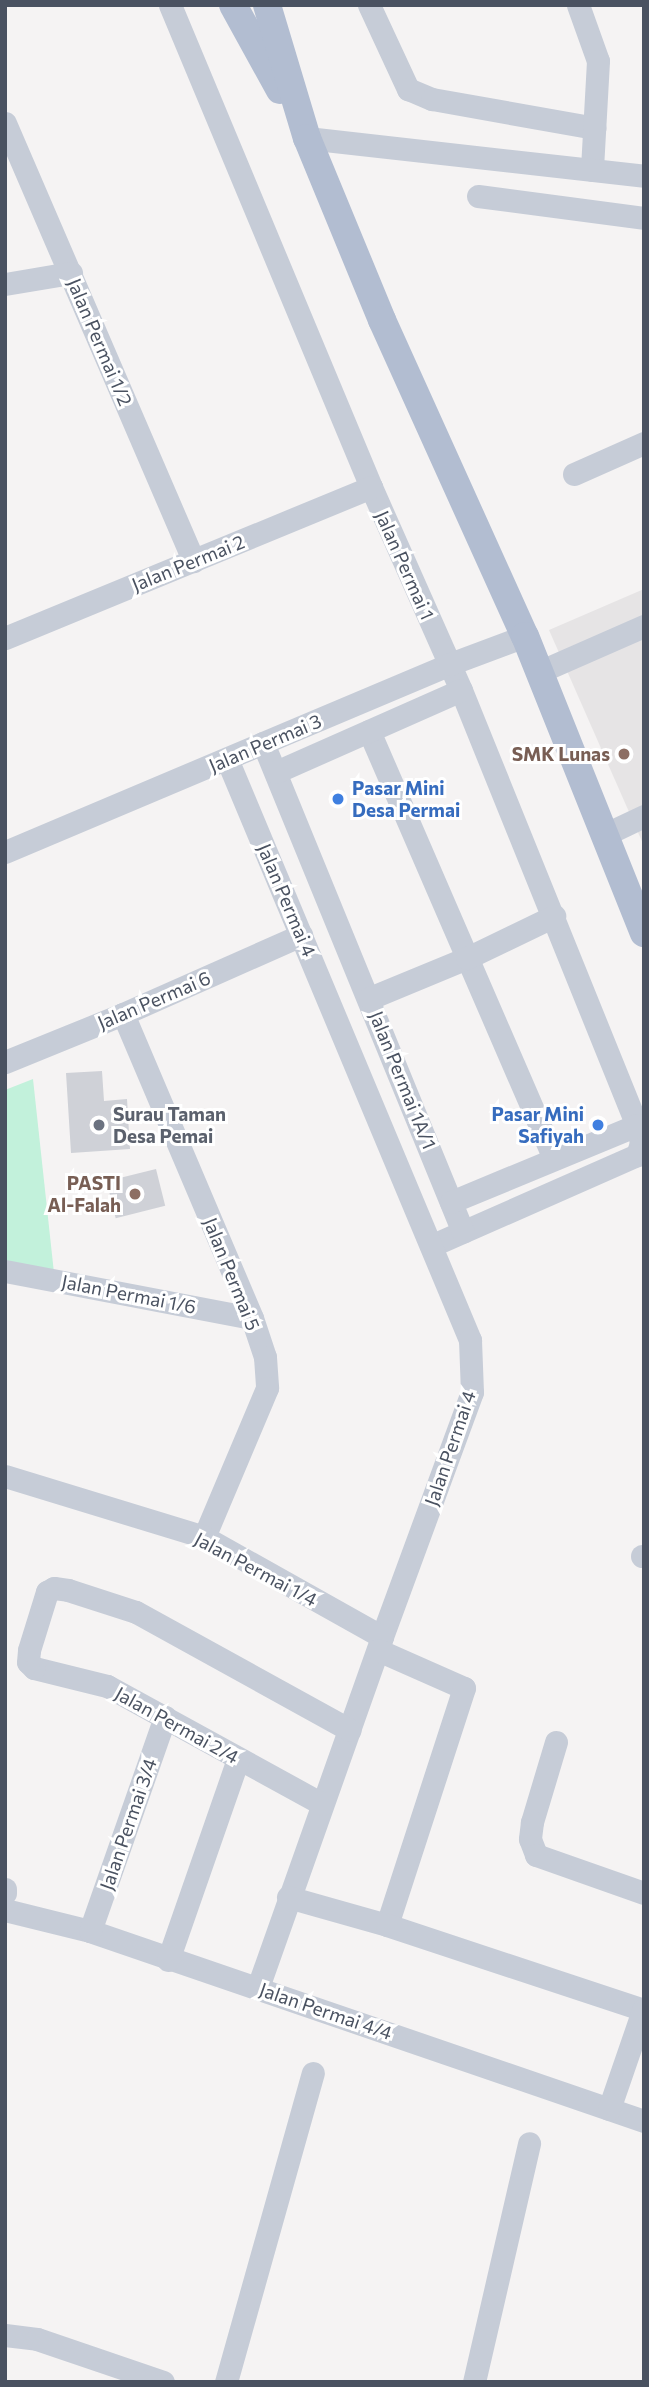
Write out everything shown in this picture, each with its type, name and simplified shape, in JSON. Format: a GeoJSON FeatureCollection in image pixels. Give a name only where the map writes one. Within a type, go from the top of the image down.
{"type":"FeatureCollection","features":[{"type":"Feature","properties":{"kind":"main road"},"geometry":{"type":"LineString","coordinates":[[233,5],[307,138]]}},
{"type":"Feature","properties":{"kind":"main road"},"geometry":{"type":"LineString","coordinates":[[267,5],[307,138],[382,320],[525,636],[644,933]]}},
{"type":"Feature","properties":{"kind":"street","name":"Jalan Permai 1"},"geometry":{"type":"LineString","coordinates":[[170,5],[371,487],[450,664],[637,1125]]}},
{"type":"Feature","properties":{"kind":"street"},"geometry":{"type":"LineString","coordinates":[[369,5],[408,89],[432,99],[594,128]]}},
{"type":"Feature","properties":{"kind":"street"},"geometry":{"type":"LineString","coordinates":[[578,5],[597,61],[592,170]]}},
{"type":"Feature","properties":{"kind":"street","name":"Jalan Permai 1/2"},"geometry":{"type":"LineString","coordinates":[[5,123],[194,561]]}},
{"type":"Feature","properties":{"kind":"street"},"geometry":{"type":"LineString","coordinates":[[307,138],[644,176]]}},
{"type":"Feature","properties":{"kind":"street"},"geometry":{"type":"LineString","coordinates":[[536,203],[537,164]]}},
{"type":"Feature","properties":{"kind":"street"},"geometry":{"type":"LineString","coordinates":[[478,196],[644,218]]}},
{"type":"Feature","properties":{"kind":"street"},"geometry":{"type":"LineString","coordinates":[[5,285],[71,273]]}},
{"type":"Feature","properties":{"kind":"street"},"geometry":{"type":"LineString","coordinates":[[574,474],[644,443]]}},
{"type":"Feature","properties":{"kind":"street","name":"Jalan Permai 2"},"geometry":{"type":"LineString","coordinates":[[5,638],[371,487]]}},
{"type":"Feature","properties":{"kind":"street"},"geometry":{"type":"LineString","coordinates":[[539,671],[644,626]]}},
{"type":"Feature","properties":{"kind":"street","name":"Jalan Permai 3"},"geometry":{"type":"LineString","coordinates":[[5,852],[450,664],[525,636]]}},
{"type":"Feature","properties":{"kind":"street"},"geometry":{"type":"LineString","coordinates":[[276,772],[461,691]]}},
{"type":"Feature","properties":{"kind":"street"},"geometry":{"type":"LineString","coordinates":[[369,731],[554,1159]]}},
{"type":"Feature","properties":{"kind":"street","name":"Jalan Permai 1A/1"},"geometry":{"type":"LineString","coordinates":[[263,743],[370,998],[463,1232]]}},
{"type":"Feature","properties":{"kind":"street","name":"Jalan Permai 4"},"geometry":{"type":"LineString","coordinates":[[227,759],[470,1340],[472,1392],[288,1897],[258,1988]]}},
{"type":"Feature","properties":{"kind":"street"},"geometry":{"type":"LineString","coordinates":[[604,835],[644,816]]}},
{"type":"Feature","properties":{"kind":"street"},"geometry":{"type":"LineString","coordinates":[[370,998],[467,958],[554,916]]}},
{"type":"Feature","properties":{"kind":"street","name":"Jalan Permai 6"},"geometry":{"type":"LineString","coordinates":[[5,1062],[123,1014],[301,935]]}},
{"type":"Feature","properties":{"kind":"street","name":"Jalan Permai 5"},"geometry":{"type":"LineString","coordinates":[[123,1014],[252,1318],[265,1357],[267,1388],[204,1537]]}},
{"type":"Feature","properties":{"kind":"street"},"geometry":{"type":"LineString","coordinates":[[431,1246],[637,1155],[641,1143],[637,1125],[452,1202]]}},
{"type":"Feature","properties":{"kind":"street","name":"Jalan Permai 1/6"},"geometry":{"type":"LineString","coordinates":[[5,1271],[252,1318]]}},
{"type":"Feature","properties":{"kind":"street","name":"Jalan Permai 1/4"},"geometry":{"type":"LineString","coordinates":[[5,1476],[204,1537],[380,1644],[464,1688],[387,1925]]}},
{"type":"Feature","properties":{"kind":"street","name":"Jalan Permai 2/4"},"geometry":{"type":"LineString","coordinates":[[322,1804],[107,1686],[34,1668],[28,1662],[47,1592],[54,1588],[68,1590],[136,1612],[350,1730]]}},
{"type":"Feature","properties":{"kind":"street","name":"Jalan Permai 3/4"},"geometry":{"type":"LineString","coordinates":[[90,1931],[165,1717]]}},
{"type":"Feature","properties":{"kind":"street"},"geometry":{"type":"LineString","coordinates":[[556,1742],[532,1822],[530,1839],[536,1855],[644,1894]]}},
{"type":"Feature","properties":{"kind":"street"},"geometry":{"type":"LineString","coordinates":[[168,1960],[238,1759]]}},
{"type":"Feature","properties":{"kind":"street"},"geometry":{"type":"LineString","coordinates":[[288,1897],[387,1925],[643,2010],[610,2109]]}},
{"type":"Feature","properties":{"kind":"street","name":"Jalan Permai 4/4"},"geometry":{"type":"LineString","coordinates":[[5,1910],[90,1931],[168,1960],[258,1988],[644,2120]]}},
{"type":"Feature","properties":{"kind":"street"},"geometry":{"type":"LineString","coordinates":[[226,2382],[313,2073]]}},
{"type":"Feature","properties":{"kind":"street"},"geometry":{"type":"LineString","coordinates":[[474,2382],[530,2143]]}},
{"type":"Feature","properties":{"kind":"street"},"geometry":{"type":"LineString","coordinates":[[5,2335],[37,2339],[163,2382]]}},
{"type":"Feature","properties":{"kind":"shaded area","name":"SMK Lunas"},"geometry":{"type":"Polygon","coordinates":[[[644,589],[644,846],[549,630],[644,589]]]}},
{"type":"Feature","properties":{"kind":"green space"},"geometry":{"type":"Polygon","coordinates":[[[33,1079],[54,1273],[5,1263],[5,1090],[33,1079]]]}},
{"type":"Feature","properties":{"kind":"building","name":"Surau Taman Desa Pemai"},"geometry":{"type":"Polygon","coordinates":[[[102,1071],[104,1101],[127,1099],[130,1149],[71,1153],[66,1073],[102,1071]]]}},
{"type":"Feature","properties":{"kind":"building","name":"PASTI Al-Falah"},"geometry":{"type":"Polygon","coordinates":[[[156,1169],[165,1206],[116,1218],[107,1181],[156,1169]]]}},
{"type":"Feature","properties":{"kind":"place","name":"SMK Lunas"},"geometry":{"type":"Point","coordinates":[624,754]}},
{"type":"Feature","properties":{"kind":"place","name":"Pasar Mini Desa Permai"},"geometry":{"type":"Point","coordinates":[338,799]}},
{"type":"Feature","properties":{"kind":"place","name":"Surau Taman Desa Pemai"},"geometry":{"type":"Point","coordinates":[99,1125]}},
{"type":"Feature","properties":{"kind":"place","name":"Pasar Mini Safiyah"},"geometry":{"type":"Point","coordinates":[598,1125]}},
{"type":"Feature","properties":{"kind":"place","name":"PASTI Al-Falah"},"geometry":{"type":"Point","coordinates":[135,1194]}}]}
